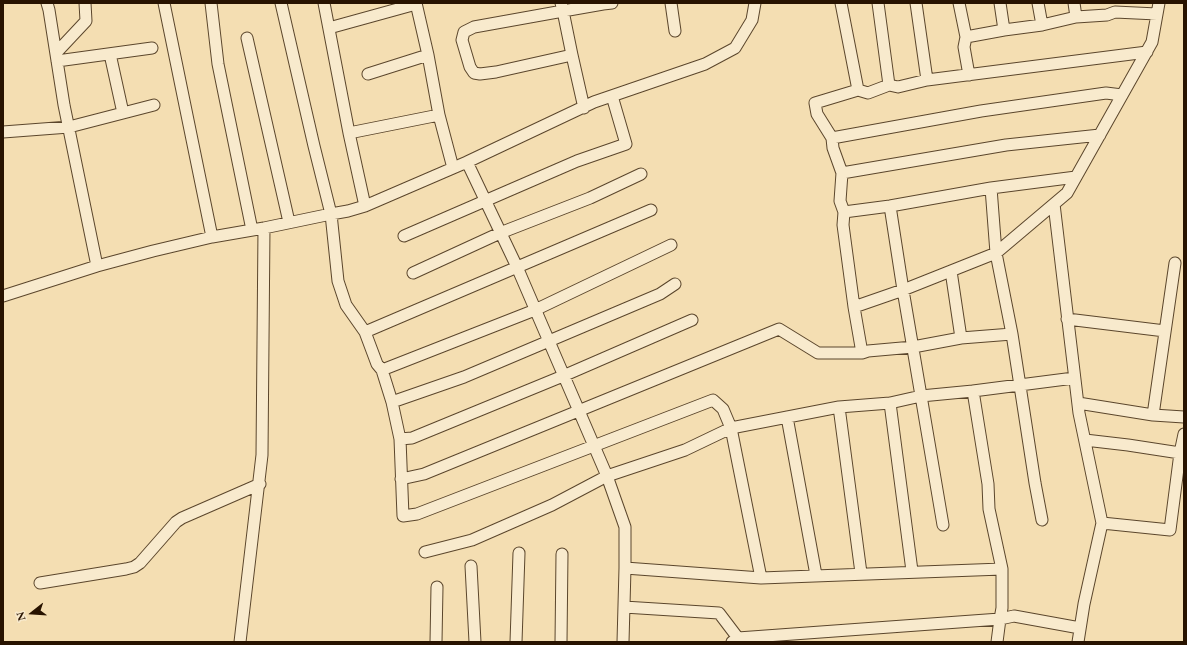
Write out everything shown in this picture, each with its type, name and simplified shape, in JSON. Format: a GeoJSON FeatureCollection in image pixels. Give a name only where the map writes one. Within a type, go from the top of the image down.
{"type":"FeatureCollection","features":[{"type":"Feature","properties":{"kind":"street"},"geometry":{"type":"LineString","coordinates":[[47,3],[69,127],[97,266]]}},
{"type":"Feature","properties":{"kind":"street"},"geometry":{"type":"LineString","coordinates":[[57,57],[86,21],[85,3]]}},
{"type":"Feature","properties":{"kind":"street"},"geometry":{"type":"LineString","coordinates":[[164,3],[212,237]]}},
{"type":"Feature","properties":{"kind":"street"},"geometry":{"type":"LineString","coordinates":[[211,3],[218,64],[252,230]]}},
{"type":"Feature","properties":{"kind":"street"},"geometry":{"type":"LineString","coordinates":[[281,3],[331,214],[338,281],[346,305],[365,332],[377,364],[382,370],[392,402],[400,439],[403,516],[417,514],[713,400],[723,409],[732,428],[761,578]]}},
{"type":"Feature","properties":{"kind":"street"},"geometry":{"type":"LineString","coordinates":[[324,3],[349,133],[365,206]]}},
{"type":"Feature","properties":{"kind":"street"},"geometry":{"type":"LineString","coordinates":[[329,28],[416,3],[428,55],[439,115],[453,168]]}},
{"type":"Feature","properties":{"kind":"street"},"geometry":{"type":"LineString","coordinates":[[572,56],[480,74],[474,73],[470,67],[462,40],[464,32],[474,27],[562,7],[612,3]]}},
{"type":"Feature","properties":{"kind":"street"},"geometry":{"type":"LineString","coordinates":[[671,3],[675,31]]}},
{"type":"Feature","properties":{"kind":"street"},"geometry":{"type":"LineString","coordinates":[[3,296],[97,266],[153,251],[212,237],[348,211],[365,206],[467,162],[612,96],[705,64],[735,48],[752,20],[755,3]]}},
{"type":"Feature","properties":{"kind":"street"},"geometry":{"type":"LineString","coordinates":[[841,3],[858,90]]}},
{"type":"Feature","properties":{"kind":"street"},"geometry":{"type":"LineString","coordinates":[[878,3],[889,85]]}},
{"type":"Feature","properties":{"kind":"street"},"geometry":{"type":"LineString","coordinates":[[916,3],[927,80]]}},
{"type":"Feature","properties":{"kind":"street"},"geometry":{"type":"LineString","coordinates":[[960,3],[966,37],[964,47],[969,74]]}},
{"type":"Feature","properties":{"kind":"street"},"geometry":{"type":"LineString","coordinates":[[1000,3],[1004,30]]}},
{"type":"Feature","properties":{"kind":"street"},"geometry":{"type":"LineString","coordinates":[[1038,3],[1042,25]]}},
{"type":"Feature","properties":{"kind":"street"},"geometry":{"type":"LineString","coordinates":[[1074,3],[1076,17]]}},
{"type":"Feature","properties":{"kind":"street"},"geometry":{"type":"LineString","coordinates":[[854,307],[903,290],[996,253],[1067,193],[1152,42],[1159,3]]}},
{"type":"Feature","properties":{"kind":"street"},"geometry":{"type":"LineString","coordinates":[[562,7],[584,108]]}},
{"type":"Feature","properties":{"kind":"street"},"geometry":{"type":"LineString","coordinates":[[966,37],[1042,25],[1076,17],[1107,15],[1114,7],[1157,14]]}},
{"type":"Feature","properties":{"kind":"street"},"geometry":{"type":"LineString","coordinates":[[248,38],[290,222]]}},
{"type":"Feature","properties":{"kind":"street"},"geometry":{"type":"LineString","coordinates":[[57,57],[110,54],[152,48]]}},
{"type":"Feature","properties":{"kind":"street"},"geometry":{"type":"LineString","coordinates":[[862,353],[843,225],[844,212],[840,201],[842,173],[833,148],[832,138],[817,114],[816,103],[858,90],[868,92],[889,85],[898,87],[927,80],[969,74],[1147,52]]}},
{"type":"Feature","properties":{"kind":"street"},"geometry":{"type":"LineString","coordinates":[[110,54],[123,113]]}},
{"type":"Feature","properties":{"kind":"street"},"geometry":{"type":"LineString","coordinates":[[368,74],[428,55]]}},
{"type":"Feature","properties":{"kind":"street"},"geometry":{"type":"LineString","coordinates":[[832,138],[989,110],[1106,93],[1122,95]]}},
{"type":"Feature","properties":{"kind":"street"},"geometry":{"type":"LineString","coordinates":[[404,236],[577,161],[626,144],[612,96]]}},
{"type":"Feature","properties":{"kind":"street"},"geometry":{"type":"LineString","coordinates":[[3,132],[69,127],[154,105]]}},
{"type":"Feature","properties":{"kind":"street"},"geometry":{"type":"LineString","coordinates":[[349,133],[439,115]]}},
{"type":"Feature","properties":{"kind":"street"},"geometry":{"type":"LineString","coordinates":[[842,173],[1006,145],[1100,135]]}},
{"type":"Feature","properties":{"kind":"street"},"geometry":{"type":"LineString","coordinates":[[467,162],[517,267],[607,476],[625,527],[623,642]]}},
{"type":"Feature","properties":{"kind":"street"},"geometry":{"type":"LineString","coordinates":[[413,273],[500,233],[590,198],[641,174]]}},
{"type":"Feature","properties":{"kind":"street"},"geometry":{"type":"LineString","coordinates":[[844,212],[890,206],[992,188],[1076,177]]}},
{"type":"Feature","properties":{"kind":"street"},"geometry":{"type":"LineString","coordinates":[[992,188],[996,253],[1021,385],[1034,483],[1042,520]]}},
{"type":"Feature","properties":{"kind":"street"},"geometry":{"type":"LineString","coordinates":[[1054,204],[1074,378],[1102,523],[1084,604],[1078,642]]}},
{"type":"Feature","properties":{"kind":"street"},"geometry":{"type":"LineString","coordinates":[[890,206],[943,525]]}},
{"type":"Feature","properties":{"kind":"street"},"geometry":{"type":"LineString","coordinates":[[365,332],[651,210]]}},
{"type":"Feature","properties":{"kind":"street"},"geometry":{"type":"LineString","coordinates":[[240,642],[260,484],[262,455],[264,228]]}},
{"type":"Feature","properties":{"kind":"street"},"geometry":{"type":"LineString","coordinates":[[382,370],[535,310],[671,245]]}},
{"type":"Feature","properties":{"kind":"street"},"geometry":{"type":"LineString","coordinates":[[1153,415],[1175,263]]}},
{"type":"Feature","properties":{"kind":"street"},"geometry":{"type":"LineString","coordinates":[[951,271],[961,338]]}},
{"type":"Feature","properties":{"kind":"street"},"geometry":{"type":"LineString","coordinates":[[392,402],[464,377],[549,342],[660,294],[675,284]]}},
{"type":"Feature","properties":{"kind":"street"},"geometry":{"type":"LineString","coordinates":[[1067,319],[1165,331]]}},
{"type":"Feature","properties":{"kind":"street"},"geometry":{"type":"LineString","coordinates":[[400,439],[412,438],[563,376],[692,320]]}},
{"type":"Feature","properties":{"kind":"street"},"geometry":{"type":"LineString","coordinates":[[401,479],[424,474],[779,329],[818,353],[862,353],[868,351],[913,347],[961,338],[1012,334]]}},
{"type":"Feature","properties":{"kind":"street"},"geometry":{"type":"LineString","coordinates":[[425,552],[472,540],[552,505],[607,476],[685,450],[732,428],[839,407],[890,403],[921,396],[1074,378]]}},
{"type":"Feature","properties":{"kind":"street"},"geometry":{"type":"LineString","coordinates":[[973,391],[988,484],[989,509],[1002,568],[1002,608],[997,642]]}},
{"type":"Feature","properties":{"kind":"street"},"geometry":{"type":"LineString","coordinates":[[890,403],[912,572]]}},
{"type":"Feature","properties":{"kind":"street"},"geometry":{"type":"LineString","coordinates":[[1078,403],[1153,415],[1184,417]]}},
{"type":"Feature","properties":{"kind":"street"},"geometry":{"type":"LineString","coordinates":[[839,407],[861,573]]}},
{"type":"Feature","properties":{"kind":"street"},"geometry":{"type":"LineString","coordinates":[[787,417],[816,575]]}},
{"type":"Feature","properties":{"kind":"street"},"geometry":{"type":"LineString","coordinates":[[1102,523],[1170,530],[1184,434]]}},
{"type":"Feature","properties":{"kind":"street"},"geometry":{"type":"LineString","coordinates":[[1085,440],[1128,445],[1180,454]]}},
{"type":"Feature","properties":{"kind":"street"},"geometry":{"type":"LineString","coordinates":[[40,583],[134,567],[140,563],[176,522],[182,518],[260,484]]}},
{"type":"Feature","properties":{"kind":"street"},"geometry":{"type":"LineString","coordinates":[[516,642],[519,554]]}},
{"type":"Feature","properties":{"kind":"street"},"geometry":{"type":"LineString","coordinates":[[560,642],[562,554]]}},
{"type":"Feature","properties":{"kind":"street"},"geometry":{"type":"LineString","coordinates":[[472,566],[475,642]]}},
{"type":"Feature","properties":{"kind":"street"},"geometry":{"type":"LineString","coordinates":[[625,568],[761,578],[1002,568]]}},
{"type":"Feature","properties":{"kind":"street"},"geometry":{"type":"LineString","coordinates":[[437,587],[436,642],[442,642]]}},
{"type":"Feature","properties":{"kind":"street"},"geometry":{"type":"LineString","coordinates":[[624,607],[720,613],[735,640],[1000,620],[1014,616],[1080,628]]}}]}
